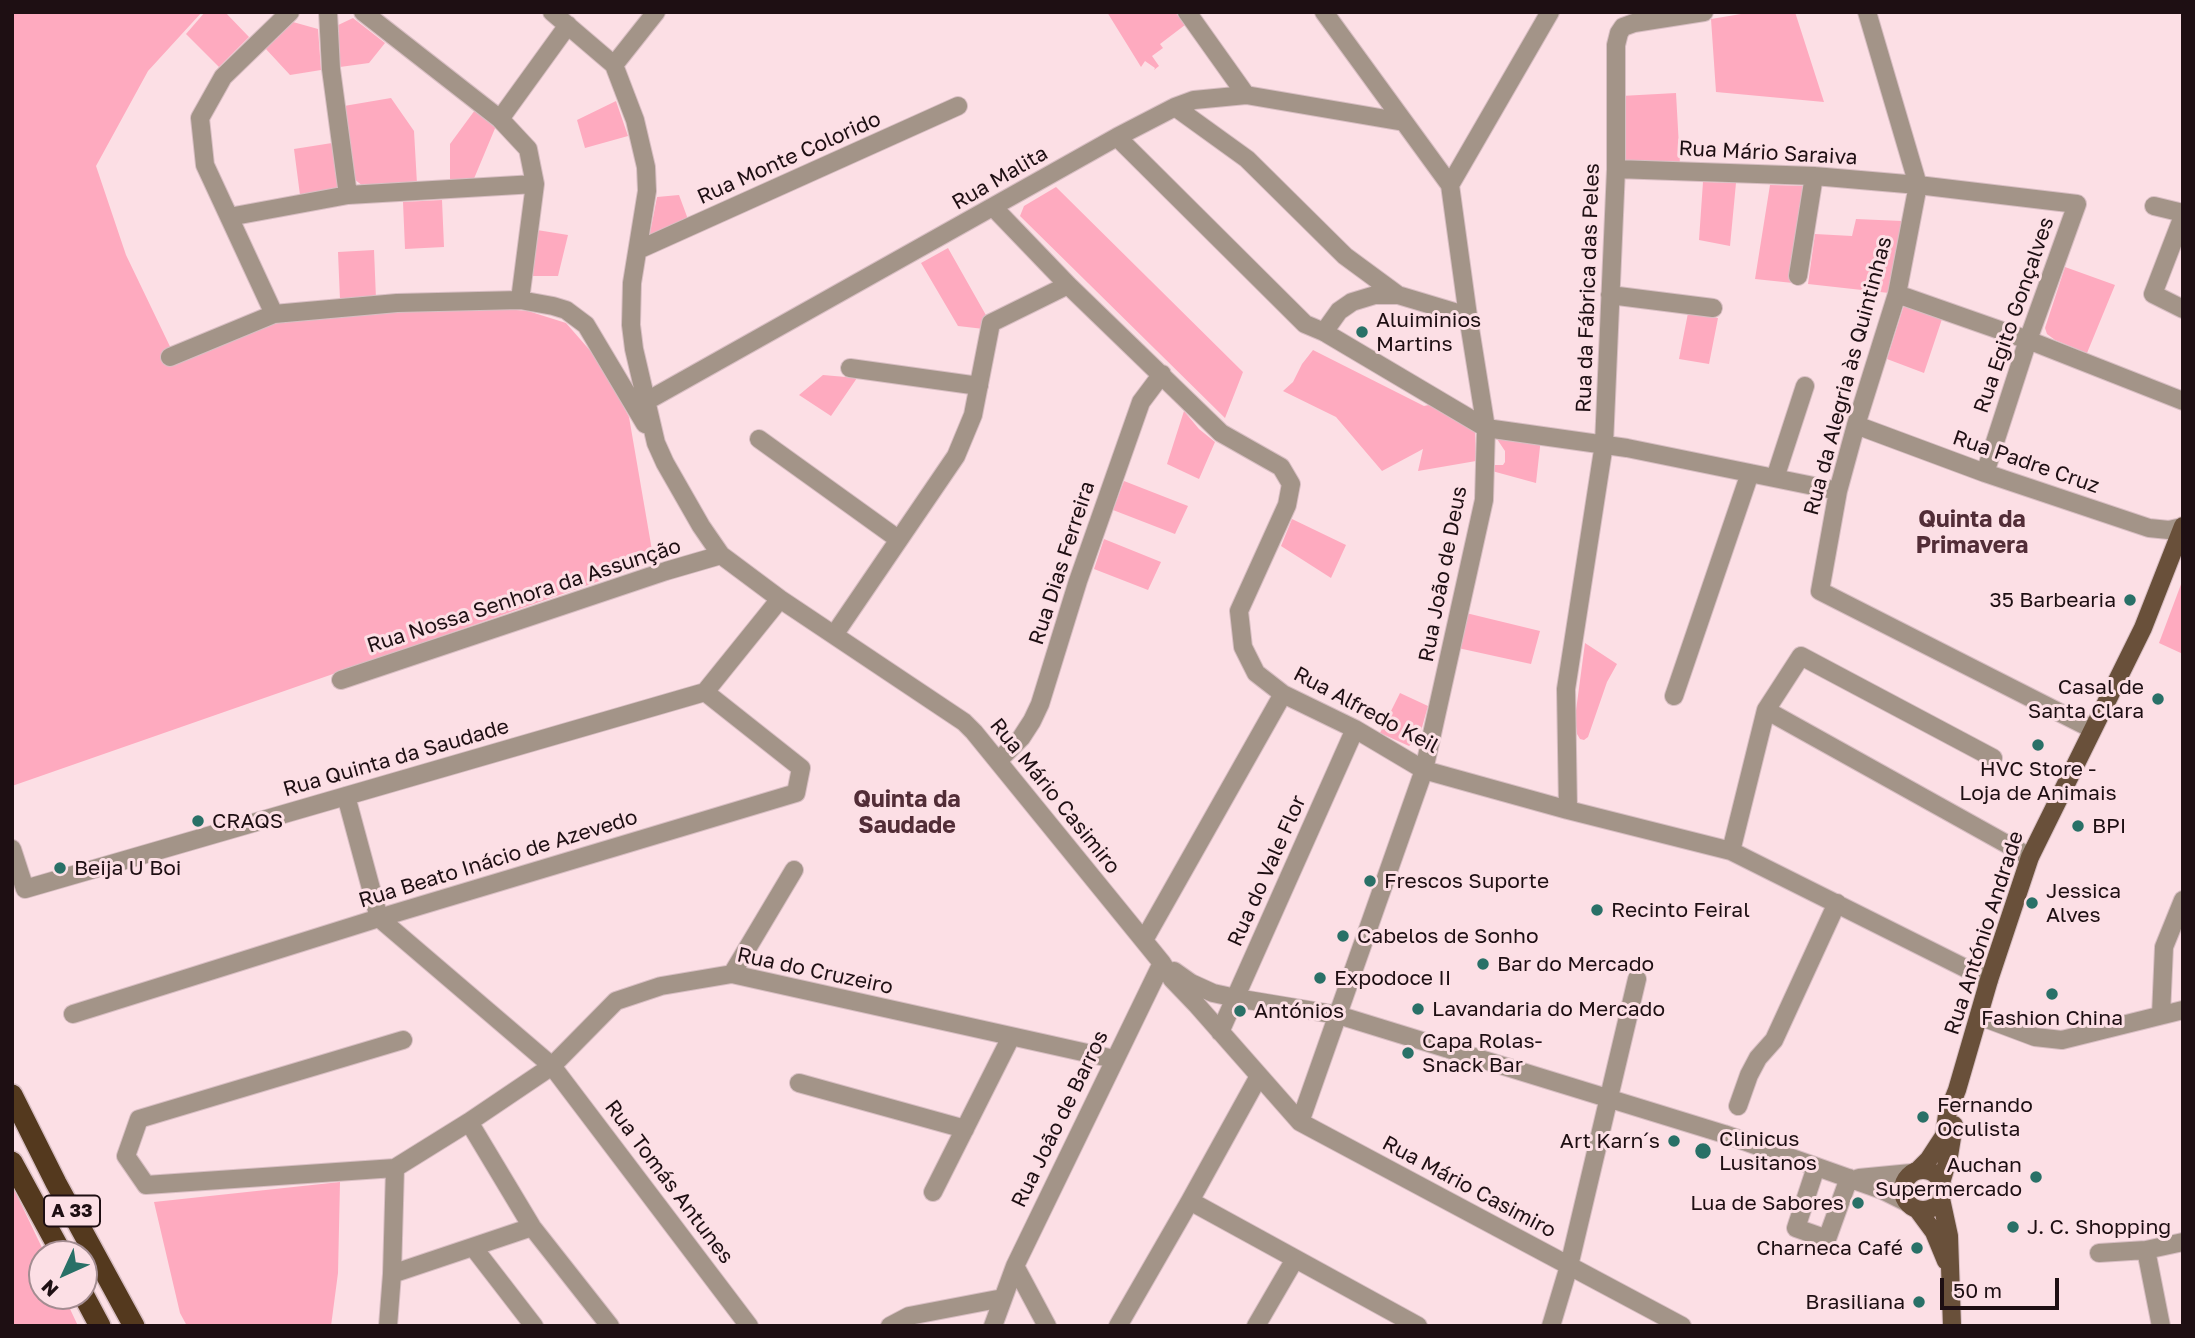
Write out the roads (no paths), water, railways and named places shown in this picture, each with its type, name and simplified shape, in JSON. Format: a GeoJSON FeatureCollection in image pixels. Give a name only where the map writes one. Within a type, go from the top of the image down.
{"type":"FeatureCollection","features":[{"type":"Feature","properties":{"kind":"highway","name":"A 33"},"geometry":{"type":"LineString","coordinates":[[12,1095],[56,1183],[134,1326]]}},
{"type":"Feature","properties":{"kind":"highway","name":"A 33"},"geometry":{"type":"LineString","coordinates":[[12,1162],[54,1240]]}},
{"type":"Feature","properties":{"kind":"highway"},"geometry":{"type":"LineString","coordinates":[[91,1310],[100,1326]]}},
{"type":"Feature","properties":{"kind":"main road","name":"Rua António Andrade"},"geometry":{"type":"LineString","coordinates":[[1914,1172],[1929,1159],[1944,1136],[1947,1115],[2030,857],[2143,628],[2183,526]]}},
{"type":"Feature","properties":{"kind":"main road","name":"Rua António Andrade"},"geometry":{"type":"LineString","coordinates":[[1952,1326],[1950,1236],[1941,1191],[1956,1116],[1957,1090]]}},
{"type":"Feature","properties":{"kind":"main road"},"geometry":{"type":"LineString","coordinates":[[1923,1170],[1934,1174],[1941,1191],[1931,1208],[1912,1205],[1903,1196],[1903,1183],[1914,1172],[1923,1170]]}},
{"type":"Feature","properties":{"kind":"main road","name":"Rua António Andrade"},"geometry":{"type":"LineString","coordinates":[[1912,1205],[1938,1241],[1950,1271]]}},
{"type":"Feature","properties":{"kind":"street"},"geometry":{"type":"LineString","coordinates":[[274,314],[205,165],[200,118],[223,77],[290,12]]}},
{"type":"Feature","properties":{"kind":"street"},"geometry":{"type":"LineString","coordinates":[[328,12],[331,69],[348,195]]}},
{"type":"Feature","properties":{"kind":"street"},"geometry":{"type":"LineString","coordinates":[[363,12],[500,119],[528,149],[535,184],[520,300]]}},
{"type":"Feature","properties":{"kind":"street","name":"Rua Mário Casimiro"},"geometry":{"type":"LineString","coordinates":[[552,12],[614,65],[635,120],[646,167],[647,191],[632,283],[631,325],[645,402],[656,443],[665,463],[721,555],[964,722],[1163,963],[1172,979],[1300,1122],[1682,1326]]}},
{"type":"Feature","properties":{"kind":"street"},"geometry":{"type":"LineString","coordinates":[[614,65],[656,12]]}},
{"type":"Feature","properties":{"kind":"street"},"geometry":{"type":"LineString","coordinates":[[1186,12],[1246,95]]}},
{"type":"Feature","properties":{"kind":"street","name":"Rua João de Deus"},"geometry":{"type":"LineString","coordinates":[[1300,1122],[1424,770],[1484,500],[1486,428],[1450,185],[1324,12]]}},
{"type":"Feature","properties":{"kind":"street"},"geometry":{"type":"LineString","coordinates":[[1450,185],[1550,12]]}},
{"type":"Feature","properties":{"kind":"street","name":"Rua da Fábrica das Peles"},"geometry":{"type":"LineString","coordinates":[[1568,810],[1566,689],[1604,444],[1616,169],[1616,45],[1623,27],[1704,12]]}},
{"type":"Feature","properties":{"kind":"street","name":"Rua da Alegria às Quintinhas"},"geometry":{"type":"LineString","coordinates":[[1867,12],[1918,185],[1897,294],[1838,491],[1820,590],[2092,729]]}},
{"type":"Feature","properties":{"kind":"street"},"geometry":{"type":"LineString","coordinates":[[500,119],[568,25]]}},
{"type":"Feature","properties":{"kind":"street","name":"Rua Malita"},"geometry":{"type":"LineString","coordinates":[[645,402],[1175,107],[1194,100],[1246,95],[1404,122]]}},
{"type":"Feature","properties":{"kind":"street","name":"Rua Monte Colorido"},"geometry":{"type":"LineString","coordinates":[[638,250],[958,106]]}},
{"type":"Feature","properties":{"kind":"street"},"geometry":{"type":"LineString","coordinates":[[1175,107],[1247,159],[1345,257],[1398,295]]}},
{"type":"Feature","properties":{"kind":"street"},"geometry":{"type":"LineString","coordinates":[[1117,137],[1306,324],[1486,428],[1604,444],[1838,491]]}},
{"type":"Feature","properties":{"kind":"street","name":"Rua Mário Saraiva"},"geometry":{"type":"LineString","coordinates":[[1616,169],[1814,176],[1918,185]]}},
{"type":"Feature","properties":{"kind":"street"},"geometry":{"type":"LineString","coordinates":[[1798,276],[1814,176]]}},
{"type":"Feature","properties":{"kind":"street"},"geometry":{"type":"LineString","coordinates":[[229,217],[348,195],[535,184]]}},
{"type":"Feature","properties":{"kind":"street","name":"Rua Egito Gonçalves"},"geometry":{"type":"LineString","coordinates":[[1918,185],[2077,204],[2028,340],[1985,473]]}},
{"type":"Feature","properties":{"kind":"street"},"geometry":{"type":"LineString","coordinates":[[2154,206],[2183,215],[2153,294],[2183,309]]}},
{"type":"Feature","properties":{"kind":"street","name":"Rua Alfredo Keil"},"geometry":{"type":"LineString","coordinates":[[994,208],[1068,285],[1221,433],[1281,467],[1291,484],[1287,505],[1239,611],[1243,647],[1256,673],[1283,694],[1355,729],[1424,770],[1731,851],[1989,980]]}},
{"type":"Feature","properties":{"kind":"street"},"geometry":{"type":"LineString","coordinates":[[834,635],[956,456],[973,415],[991,323],[1068,285]]}},
{"type":"Feature","properties":{"kind":"street"},"geometry":{"type":"LineString","coordinates":[[1897,294],[2028,340],[2183,401]]}},
{"type":"Feature","properties":{"kind":"street"},"geometry":{"type":"LineString","coordinates":[[1324,332],[1339,311],[1352,302],[1375,295],[1398,295],[1468,316]]}},
{"type":"Feature","properties":{"kind":"street"},"geometry":{"type":"LineString","coordinates":[[1611,295],[1713,308]]}},
{"type":"Feature","properties":{"kind":"street"},"geometry":{"type":"LineString","coordinates":[[170,357],[274,314],[397,303],[520,300],[566,310],[586,326],[656,443]]}},
{"type":"Feature","properties":{"kind":"street"},"geometry":{"type":"LineString","coordinates":[[850,368],[979,386]]}},
{"type":"Feature","properties":{"kind":"street","name":"Rua Dias Ferreira"},"geometry":{"type":"LineString","coordinates":[[998,761],[1021,738],[1040,704],[1078,581],[1141,402],[1162,374]]}},
{"type":"Feature","properties":{"kind":"street"},"geometry":{"type":"LineString","coordinates":[[1775,478],[1805,386]]}},
{"type":"Feature","properties":{"kind":"street","name":"Rua Padre Cruz"},"geometry":{"type":"LineString","coordinates":[[1856,425],[1985,473],[2149,528],[2169,530],[2183,526]]}},
{"type":"Feature","properties":{"kind":"street"},"geometry":{"type":"LineString","coordinates":[[759,439],[898,539]]}},
{"type":"Feature","properties":{"kind":"street"},"geometry":{"type":"LineString","coordinates":[[1674,696],[1751,474]]}},
{"type":"Feature","properties":{"kind":"street","name":"Rua Nossa Senhora da Assunção"},"geometry":{"type":"LineString","coordinates":[[341,680],[721,555]]}},
{"type":"Feature","properties":{"kind":"street"},"geometry":{"type":"LineString","coordinates":[[705,692],[780,598]]}},
{"type":"Feature","properties":{"kind":"street"},"geometry":{"type":"LineString","coordinates":[[1731,851],[1766,710],[1801,656],[1993,758]]}},
{"type":"Feature","properties":{"kind":"street","name":"Rua Quinta da Saudade"},"geometry":{"type":"LineString","coordinates":[[12,849],[25,889],[705,692]]}},
{"type":"Feature","properties":{"kind":"street","name":"Rua Beato Inácio de Azevedo"},"geometry":{"type":"LineString","coordinates":[[73,1014],[379,918],[796,793],[801,768],[705,692]]}},
{"type":"Feature","properties":{"kind":"street"},"geometry":{"type":"LineString","coordinates":[[1144,940],[1283,694]]}},
{"type":"Feature","properties":{"kind":"street"},"geometry":{"type":"LineString","coordinates":[[1766,710],[2030,857]]}},
{"type":"Feature","properties":{"kind":"street","name":"Rua do Vale Flor"},"geometry":{"type":"LineString","coordinates":[[1220,1032],[1355,729]]}},
{"type":"Feature","properties":{"kind":"street"},"geometry":{"type":"LineString","coordinates":[[346,796],[379,918]]}},
{"type":"Feature","properties":{"kind":"street"},"geometry":{"type":"LineString","coordinates":[[732,974],[794,870]]}},
{"type":"Feature","properties":{"kind":"street"},"geometry":{"type":"LineString","coordinates":[[2161,1015],[2165,943],[2183,901]]}},
{"type":"Feature","properties":{"kind":"street"},"geometry":{"type":"LineString","coordinates":[[1738,1106],[1749,1075],[1758,1058],[1774,1040],[1837,903]]}},
{"type":"Feature","properties":{"kind":"street","name":"Rua Tomás Antunes"},"geometry":{"type":"LineString","coordinates":[[379,918],[552,1066],[749,1326]]}},
{"type":"Feature","properties":{"kind":"street"},"geometry":{"type":"LineString","coordinates":[[1163,963],[1191,983],[1213,993],[1338,1015],[1724,1134],[1849,1178],[1912,1205]]}},
{"type":"Feature","properties":{"kind":"street","name":"Rua João de Barros"},"geometry":{"type":"LineString","coordinates":[[993,1326],[1014,1266],[1163,963]]}},
{"type":"Feature","properties":{"kind":"street","name":"Rua do Cruzeiro"},"geometry":{"type":"LineString","coordinates":[[395,1168],[552,1066],[616,1001],[662,986],[732,974],[1114,1059]]}},
{"type":"Feature","properties":{"kind":"street"},"geometry":{"type":"LineString","coordinates":[[1550,1326],[1569,1266],[1637,979]]}},
{"type":"Feature","properties":{"kind":"street"},"geometry":{"type":"LineString","coordinates":[[1979,1016],[2035,1037],[2062,1040],[2183,1010]]}},
{"type":"Feature","properties":{"kind":"street"},"geometry":{"type":"LineString","coordinates":[[933,1192],[1012,1037]]}},
{"type":"Feature","properties":{"kind":"street"},"geometry":{"type":"LineString","coordinates":[[388,1326],[393,1275],[395,1168],[146,1185],[126,1156],[139,1119],[403,1040]]}},
{"type":"Feature","properties":{"kind":"street"},"geometry":{"type":"LineString","coordinates":[[1118,1326],[1259,1076]]}},
{"type":"Feature","properties":{"kind":"street"},"geometry":{"type":"LineString","coordinates":[[799,1083],[965,1129]]}},
{"type":"Feature","properties":{"kind":"street"},"geometry":{"type":"LineString","coordinates":[[469,1122],[532,1227],[610,1326]]}},
{"type":"Feature","properties":{"kind":"street"},"geometry":{"type":"LineString","coordinates":[[1816,1167],[1796,1228],[1827,1239],[1849,1178]]}},
{"type":"Feature","properties":{"kind":"street"},"geometry":{"type":"LineString","coordinates":[[1849,1178],[1914,1172]]}},
{"type":"Feature","properties":{"kind":"street"},"geometry":{"type":"LineString","coordinates":[[1190,1201],[1295,1259],[1399,1322],[1418,1326]]}},
{"type":"Feature","properties":{"kind":"street"},"geometry":{"type":"LineString","coordinates":[[393,1275],[532,1227]]}},
{"type":"Feature","properties":{"kind":"street"},"geometry":{"type":"LineString","coordinates":[[2099,1253],[2146,1250],[2183,1242]]}},
{"type":"Feature","properties":{"kind":"street"},"geometry":{"type":"LineString","coordinates":[[472,1247],[534,1326]]}},
{"type":"Feature","properties":{"kind":"street"},"geometry":{"type":"LineString","coordinates":[[2146,1250],[2161,1326]]}},
{"type":"Feature","properties":{"kind":"street"},"geometry":{"type":"LineString","coordinates":[[1256,1326],[1295,1259]]}},
{"type":"Feature","properties":{"kind":"street"},"geometry":{"type":"LineString","coordinates":[[1014,1266],[1047,1326]]}},
{"type":"Feature","properties":{"kind":"street"},"geometry":{"type":"LineString","coordinates":[[890,1326],[909,1316],[1003,1298]]}},
{"type":"Feature","properties":{"kind":"street"},"geometry":{"type":"LineString","coordinates":[[934,1326],[946,1309]]}},
{"type":"Feature","properties":{"kind":"place","name":"Aluiminios Martins"},"geometry":{"type":"Point","coordinates":[1362,332]}},
{"type":"Feature","properties":{"kind":"place","name":"35 Barbearia"},"geometry":{"type":"Point","coordinates":[2130,600]}},
{"type":"Feature","properties":{"kind":"place","name":"Casal de Santa Clara"},"geometry":{"type":"Point","coordinates":[2158,699]}},
{"type":"Feature","properties":{"kind":"place","name":"HVC Store - Loja de Animais"},"geometry":{"type":"Point","coordinates":[2038,745]}},
{"type":"Feature","properties":{"kind":"place","name":"CRAQS"},"geometry":{"type":"Point","coordinates":[198,821]}},
{"type":"Feature","properties":{"kind":"place","name":"BPI"},"geometry":{"type":"Point","coordinates":[2078,826]}},
{"type":"Feature","properties":{"kind":"place","name":"Beija U Boi"},"geometry":{"type":"Point","coordinates":[60,868]}},
{"type":"Feature","properties":{"kind":"place","name":"Frescos Suporte"},"geometry":{"type":"Point","coordinates":[1370,881]}},
{"type":"Feature","properties":{"kind":"place","name":"Jessica Alves"},"geometry":{"type":"Point","coordinates":[2032,903]}},
{"type":"Feature","properties":{"kind":"place","name":"Recinto Feiral"},"geometry":{"type":"Point","coordinates":[1597,910]}},
{"type":"Feature","properties":{"kind":"place","name":"Cabelos de Sonho"},"geometry":{"type":"Point","coordinates":[1343,936]}},
{"type":"Feature","properties":{"kind":"place","name":"Bar do Mercado"},"geometry":{"type":"Point","coordinates":[1483,964]}},
{"type":"Feature","properties":{"kind":"place","name":"Expodoce II"},"geometry":{"type":"Point","coordinates":[1320,978]}},
{"type":"Feature","properties":{"kind":"place","name":"Fashion China"},"geometry":{"type":"Point","coordinates":[2052,994]}},
{"type":"Feature","properties":{"kind":"place","name":"Lavandaria do Mercado"},"geometry":{"type":"Point","coordinates":[1418,1009]}},
{"type":"Feature","properties":{"kind":"place","name":"Antónios"},"geometry":{"type":"Point","coordinates":[1240,1011]}},
{"type":"Feature","properties":{"kind":"place","name":"Capa Rolas- Snack Bar"},"geometry":{"type":"Point","coordinates":[1408,1053]}},
{"type":"Feature","properties":{"kind":"place","name":"Fernando Oculista"},"geometry":{"type":"Point","coordinates":[1923,1117]}},
{"type":"Feature","properties":{"kind":"place","name":"Art Karn´s"},"geometry":{"type":"Point","coordinates":[1674,1141]}},
{"type":"Feature","properties":{"kind":"place","name":"Clinicus Lusitanos"},"geometry":{"type":"Point","coordinates":[1703,1151]}},
{"type":"Feature","properties":{"kind":"place","name":"Auchan Supermercado"},"geometry":{"type":"Point","coordinates":[2036,1177]}},
{"type":"Feature","properties":{"kind":"place","name":"Lua de Sabores"},"geometry":{"type":"Point","coordinates":[1858,1203]}},
{"type":"Feature","properties":{"kind":"place","name":"J. C. Shopping"},"geometry":{"type":"Point","coordinates":[2013,1227]}},
{"type":"Feature","properties":{"kind":"place","name":"Charneca Café"},"geometry":{"type":"Point","coordinates":[1917,1248]}},
{"type":"Feature","properties":{"kind":"place","name":"Brasiliana"},"geometry":{"type":"Point","coordinates":[1919,1302]}},
{"type":"Feature","properties":{"kind":"district","name":"Quinta da Primavera"},"geometry":{"type":"Point","coordinates":[1972,533]}},
{"type":"Feature","properties":{"kind":"district","name":"Quinta da Saudade"},"geometry":{"type":"Point","coordinates":[907,813]}}]}
